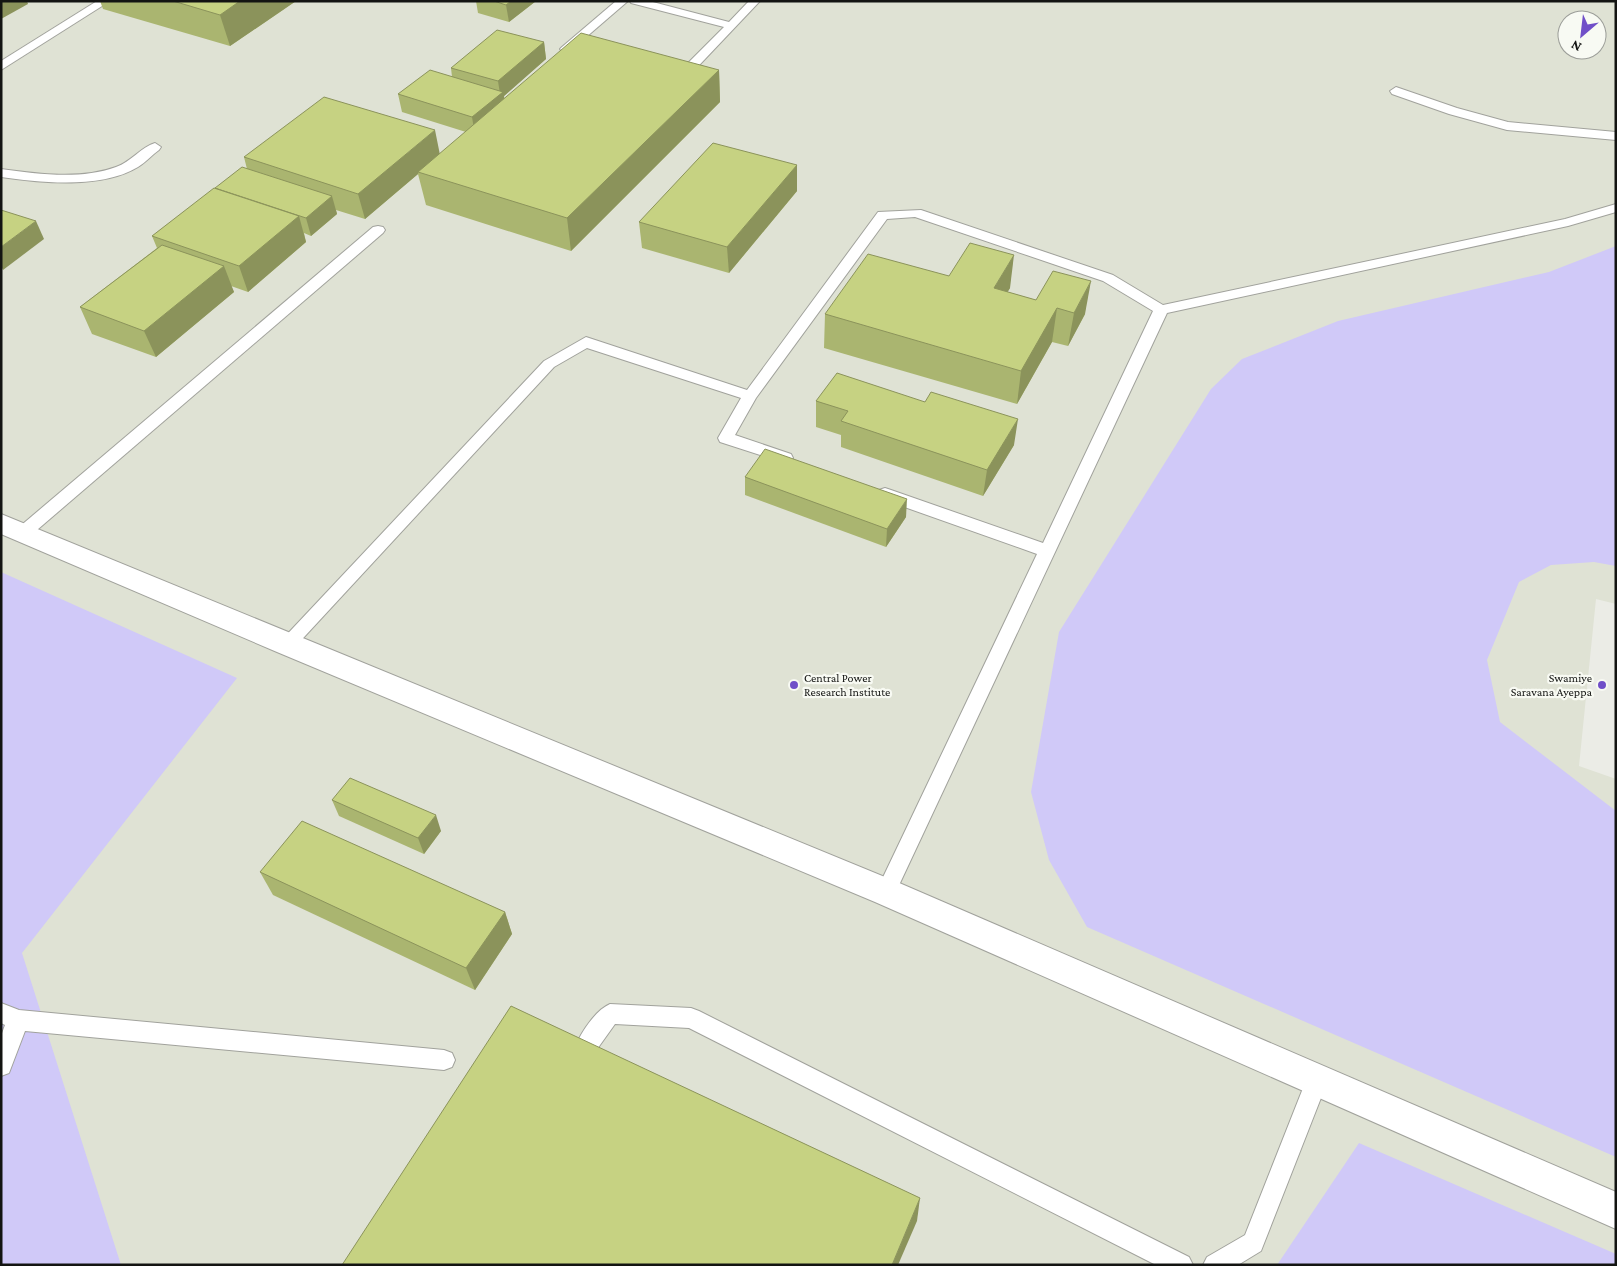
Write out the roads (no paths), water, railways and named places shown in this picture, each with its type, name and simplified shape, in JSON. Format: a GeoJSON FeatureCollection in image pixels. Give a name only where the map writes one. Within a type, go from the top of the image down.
{"type":"FeatureCollection","features":[{"type":"Feature","properties":{"kind":"street"},"geometry":{"type":"LineString","coordinates":[[12,527],[287,644],[886,892],[1616,1211]]}},
{"type":"Feature","properties":{"kind":"lane"},"geometry":{"type":"LineString","coordinates":[[1,66],[105,1]]}},
{"type":"Feature","properties":{"kind":"lane"},"geometry":{"type":"LineString","coordinates":[[555,59],[623,1]]}},
{"type":"Feature","properties":{"kind":"lane"},"geometry":{"type":"LineString","coordinates":[[635,1],[732,26]]}},
{"type":"Feature","properties":{"kind":"lane"},"geometry":{"type":"LineString","coordinates":[[683,75],[756,1]]}},
{"type":"Feature","properties":{"kind":"lane"},"geometry":{"type":"LineString","coordinates":[[1396,91],[1453,111],[1507,126],[1616,136]]}},
{"type":"Feature","properties":{"kind":"lane"},"geometry":{"type":"LineString","coordinates":[[1,173],[24,177],[104,176],[133,164],[155,147]]}},
{"type":"Feature","properties":{"kind":"lane"},"geometry":{"type":"LineString","coordinates":[[800,464],[726,438],[750,396],[883,216],[916,213],[1108,278],[1161,310],[1568,222],[1616,208]]}},
{"type":"Feature","properties":{"kind":"lane"},"geometry":{"type":"LineString","coordinates":[[12,527],[378,230]]}},
{"type":"Feature","properties":{"kind":"lane"},"geometry":{"type":"LineString","coordinates":[[886,892],[1161,310]]}},
{"type":"Feature","properties":{"kind":"lane"},"geometry":{"type":"LineString","coordinates":[[287,644],[548,364],[586,342],[750,396]]}},
{"type":"Feature","properties":{"kind":"lane"},"geometry":{"type":"LineString","coordinates":[[873,490],[1047,551]]}},
{"type":"Feature","properties":{"kind":"lane"},"geometry":{"type":"LineString","coordinates":[[587,1045],[610,1014],[691,1018],[1181,1265]]}},
{"type":"Feature","properties":{"kind":"lane"},"geometry":{"type":"LineString","coordinates":[[1,1066],[10,1016],[444,1060]]}},
{"type":"Feature","properties":{"kind":"lane"},"geometry":{"type":"LineString","coordinates":[[1215,1265],[1253,1244],[1317,1080]]}},
{"type":"Feature","properties":{"kind":"place","name":"Central Power Research Institute"},"geometry":{"type":"Point","coordinates":[794,685]}},
{"type":"Feature","properties":{"kind":"place","name":"Swamiye Saravana Ayeppa"},"geometry":{"type":"Point","coordinates":[1602,685]}}]}
